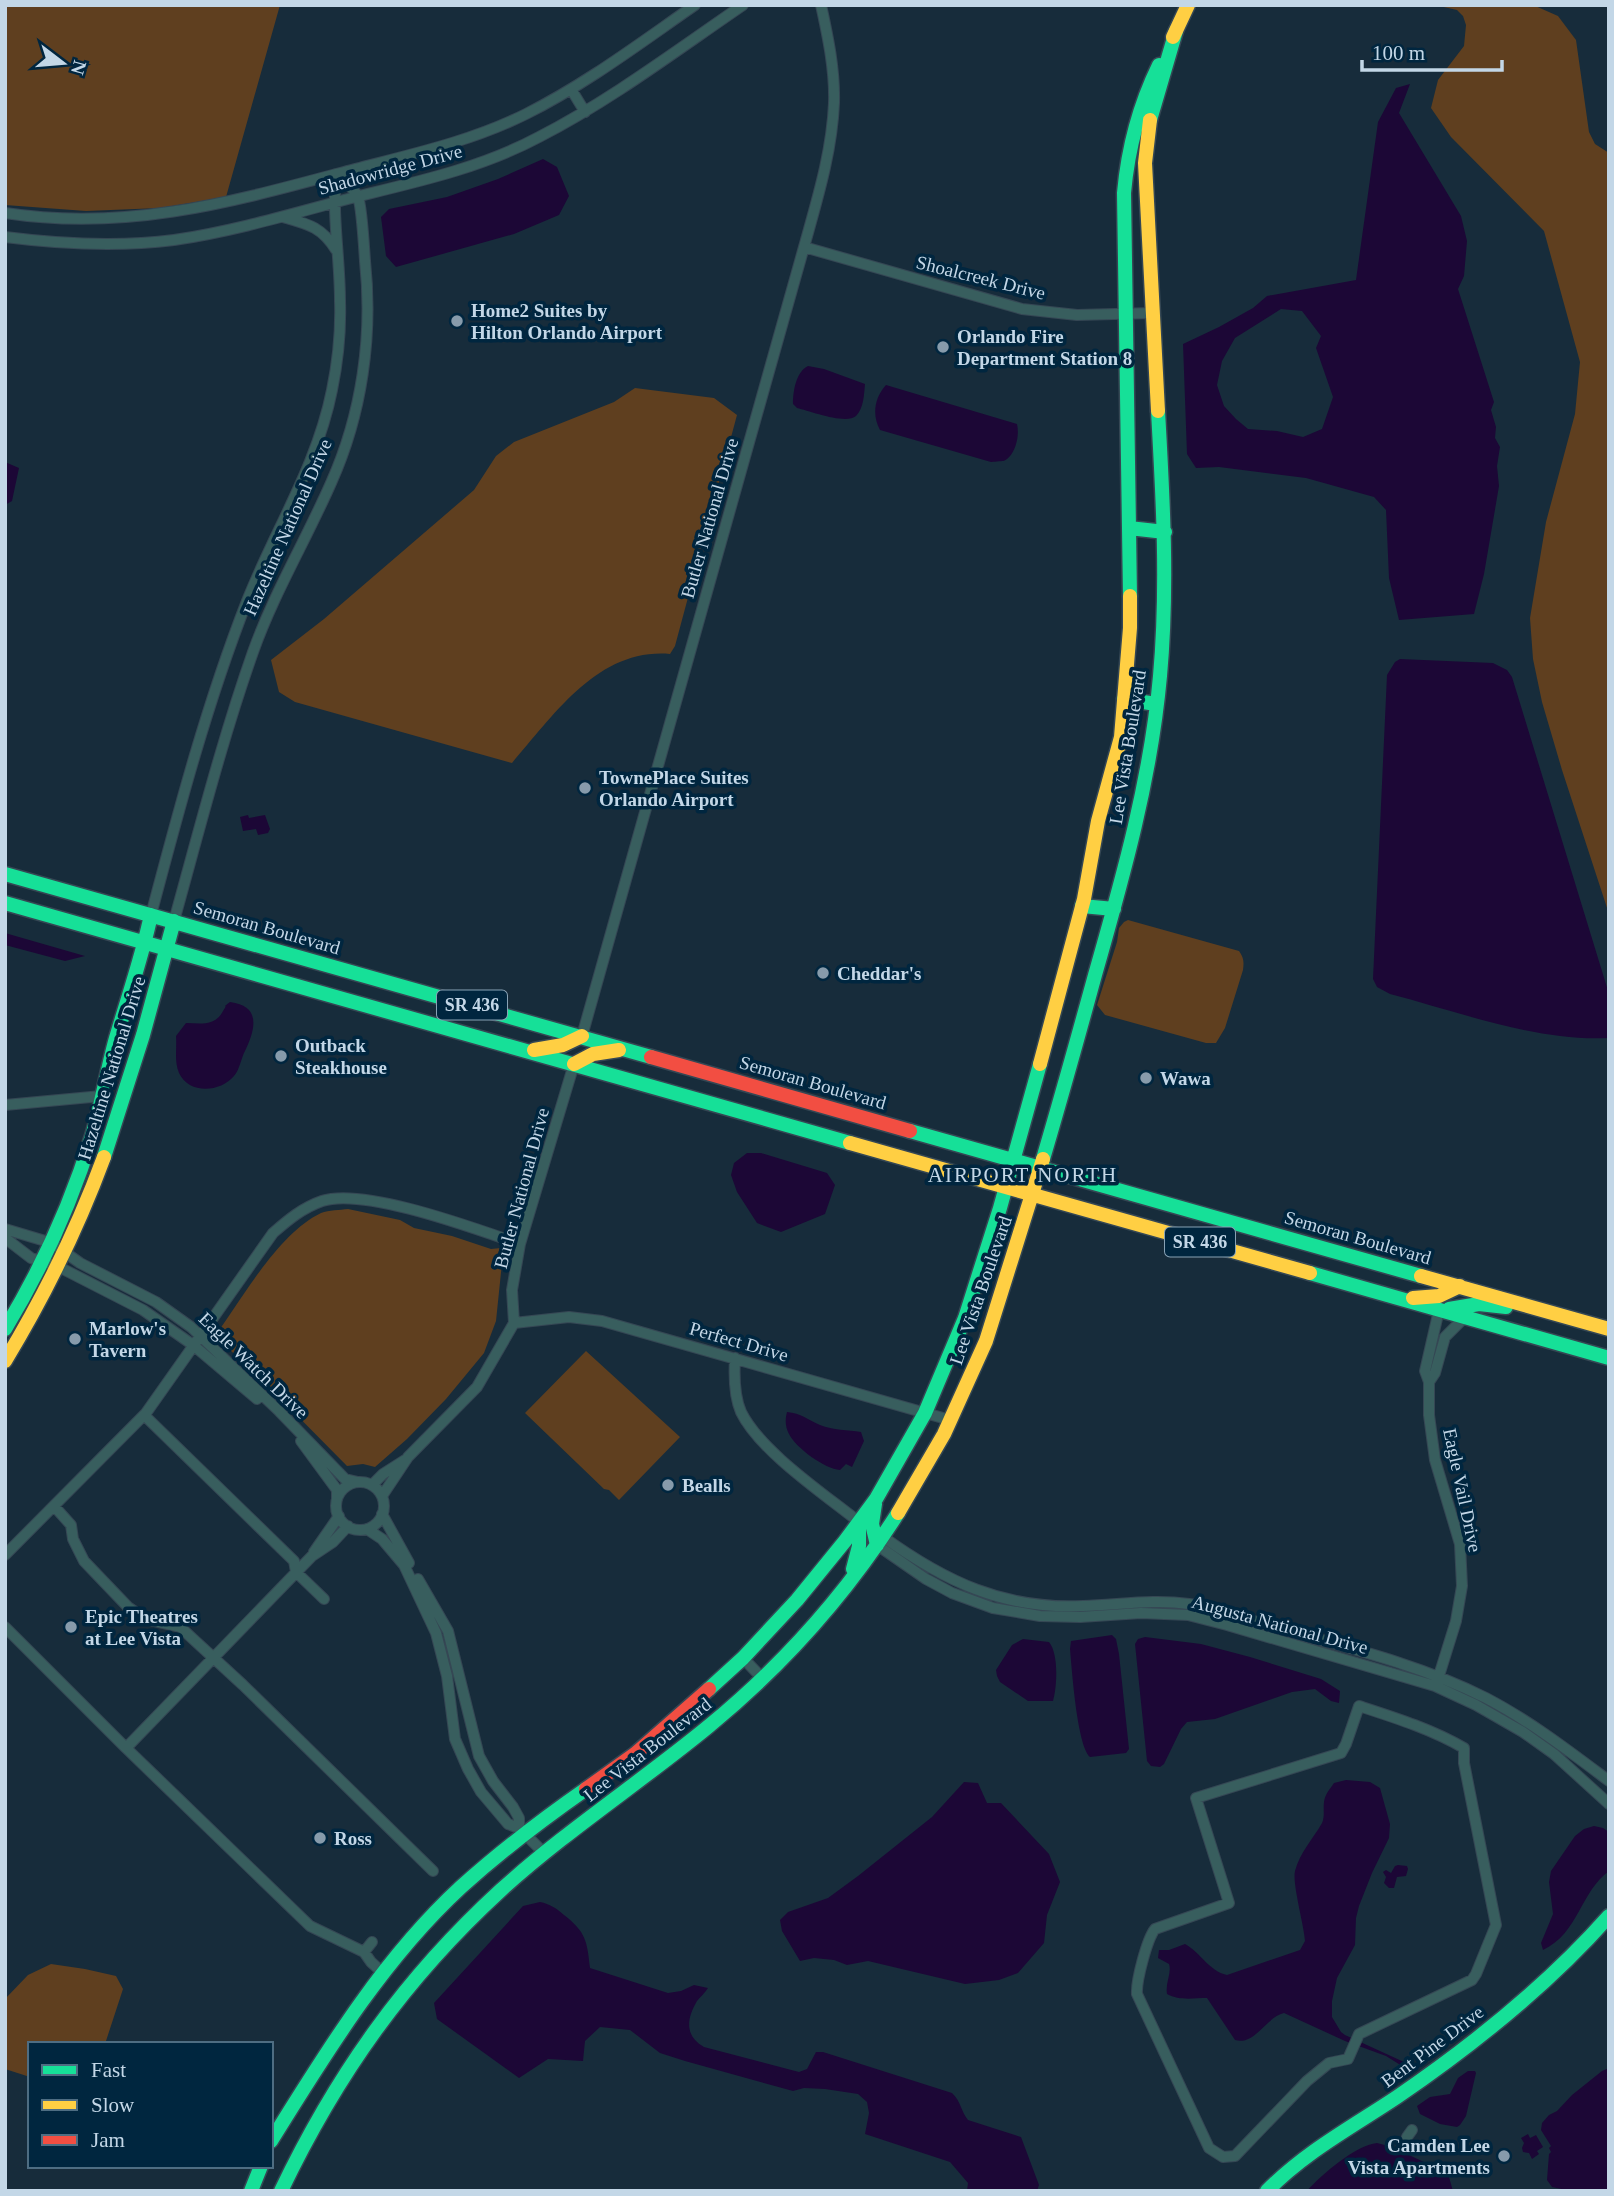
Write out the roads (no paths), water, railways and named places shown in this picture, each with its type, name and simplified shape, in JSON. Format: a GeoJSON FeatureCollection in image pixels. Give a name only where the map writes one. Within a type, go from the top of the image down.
{"type":"FeatureCollection","features":[{"type":"Feature","properties":{"kind":"street","name":"Shadowridge Drive"},"geometry":{"type":"LineString","coordinates":[[5,213],[74,219],[145,216],[193,209],[337,174],[482,134],[571,89],[695,5]]}},
{"type":"Feature","properties":{"kind":"street","name":"Shadowridge Drive"},"geometry":{"type":"LineString","coordinates":[[5,237],[75,243],[143,243],[200,236],[442,175],[492,159],[585,112],[743,5]]}},
{"type":"Feature","properties":{"kind":"street","name":"Butler National Drive"},"geometry":{"type":"LineString","coordinates":[[582,1036],[825,166],[834,101],[831,62],[821,5]]}},
{"type":"Feature","properties":{"kind":"street","name":"Lee Vista Boulevard"},"geometry":{"type":"LineString","coordinates":[[273,2138],[299,2094],[383,1973],[460,1888],[521,1830],[635,1754],[743,1658],[797,1600],[876,1499],[925,1413],[965,1318],[1006,1187],[1082,906],[1098,821],[1121,737],[1130,628],[1124,193],[1128,153],[1139,109],[1188,5]]}},
{"type":"Feature","properties":{"kind":"street","name":"Lee Vista Boulevard"},"geometry":{"type":"LineString","coordinates":[[281,2191],[298,2152],[341,2079],[407,1988],[453,1935],[544,1853],[690,1744],[762,1679],[818,1620],[880,1541],[923,1472],[988,1338],[1041,1167],[1114,909],[1135,821],[1156,704],[1164,611],[1164,532],[1145,163],[1149,123],[1176,31]]}},
{"type":"Feature","properties":{"kind":"street"},"geometry":{"type":"LineString","coordinates":[[571,89],[585,112]]}},
{"type":"Feature","properties":{"kind":"street"},"geometry":{"type":"LineString","coordinates":[[337,174],[358,197]]}},
{"type":"Feature","properties":{"kind":"street","name":"Hazeltine National Drive"},"geometry":{"type":"LineString","coordinates":[[5,1329],[52,1243],[89,1144],[112,1051],[145,943],[206,715],[232,639],[270,545],[311,461],[326,418],[340,337],[334,203],[337,174]]}},
{"type":"Feature","properties":{"kind":"street","name":"Hazeltine National Drive"},"geometry":{"type":"LineString","coordinates":[[5,1360],[24,1332],[59,1267],[90,1199],[112,1139],[233,710],[274,602],[332,482],[352,426],[365,364],[368,321],[367,277],[358,197]]}},
{"type":"Feature","properties":{"kind":"street"},"geometry":{"type":"LineString","coordinates":[[280,216],[315,228],[326,235],[337,251]]}},
{"type":"Feature","properties":{"kind":"street","name":"Shoalcreek Drive"},"geometry":{"type":"LineString","coordinates":[[804,247],[1022,309],[1077,315],[1153,313]]}},
{"type":"Feature","properties":{"kind":"street"},"geometry":{"type":"LineString","coordinates":[[1129,528],[1164,532]]}},
{"type":"Feature","properties":{"kind":"street"},"geometry":{"type":"LineString","coordinates":[[1124,699],[1156,704]]}},
{"type":"Feature","properties":{"kind":"street","name":"Semoran Boulevard"},"geometry":{"type":"LineString","coordinates":[[5,873],[1609,1329]]}},
{"type":"Feature","properties":{"kind":"street","name":"SR 436"},"geometry":{"type":"LineString","coordinates":[[5,903],[1609,1358]]}},
{"type":"Feature","properties":{"kind":"street"},"geometry":{"type":"LineString","coordinates":[[1082,906],[1114,909]]}},
{"type":"Feature","properties":{"kind":"street"},"geometry":{"type":"LineString","coordinates":[[528,1051],[563,1045],[582,1036]]}},
{"type":"Feature","properties":{"kind":"street"},"geometry":{"type":"LineString","coordinates":[[574,1064],[593,1054],[628,1049]]}},
{"type":"Feature","properties":{"kind":"street","name":"Butler National Drive"},"geometry":{"type":"LineString","coordinates":[[514,1323],[512,1290],[520,1244],[574,1064]]}},
{"type":"Feature","properties":{"kind":"street"},"geometry":{"type":"LineString","coordinates":[[5,1105],[102,1096]]}},
{"type":"Feature","properties":{"kind":"street"},"geometry":{"type":"LineString","coordinates":[[5,1555],[144,1415],[273,1233],[299,1211],[324,1200],[346,1198],[379,1202],[520,1244]]}},
{"type":"Feature","properties":{"kind":"street","name":"Eagle Watch Drive"},"geometry":{"type":"LineString","coordinates":[[5,1229],[52,1243],[80,1263],[156,1302],[201,1335],[211,1348],[279,1411],[345,1479],[372,1485]]}},
{"type":"Feature","properties":{"kind":"street","name":"Eagle Watch Drive"},"geometry":{"type":"LineString","coordinates":[[5,1238],[31,1258],[59,1267],[143,1310],[193,1345],[273,1413],[302,1442],[337,1490],[339,1516]]}},
{"type":"Feature","properties":{"kind":"street"},"geometry":{"type":"LineString","coordinates":[[1393,1297],[1422,1299],[1440,1296],[1460,1286]]}},
{"type":"Feature","properties":{"kind":"street"},"geometry":{"type":"LineString","coordinates":[[1440,1310],[1479,1304],[1550,1312]]}},
{"type":"Feature","properties":{"kind":"street","name":"Eagle Vail Drive"},"geometry":{"type":"LineString","coordinates":[[1437,1681],[1456,1621],[1462,1586],[1460,1544],[1435,1460],[1429,1415],[1429,1382],[1425,1371],[1440,1310]]}},
{"type":"Feature","properties":{"kind":"street","name":"Perfect Drive"},"geometry":{"type":"LineString","coordinates":[[514,1323],[569,1317],[602,1321],[950,1420]]}},
{"type":"Feature","properties":{"kind":"street","name":"Eagle Vail Drive"},"geometry":{"type":"LineString","coordinates":[[1429,1382],[1436,1373],[1445,1337],[1465,1317]]}},
{"type":"Feature","properties":{"kind":"street"},"geometry":{"type":"LineString","coordinates":[[514,1323],[477,1387],[408,1457],[382,1496],[382,1514],[449,1631],[479,1756],[493,1781],[513,1807],[521,1830]]}},
{"type":"Feature","properties":{"kind":"street"},"geometry":{"type":"LineString","coordinates":[[735,1358],[734,1377],[740,1409],[752,1432],[859,1522],[860,1552],[849,1580]]}},
{"type":"Feature","properties":{"kind":"street"},"geometry":{"type":"LineString","coordinates":[[144,1415],[294,1560],[296,1572],[324,1599]]}},
{"type":"Feature","properties":{"kind":"street"},"geometry":{"type":"LineString","coordinates":[[382,1496],[372,1485],[408,1457]]}},
{"type":"Feature","properties":{"kind":"street"},"geometry":{"type":"LineString","coordinates":[[337,1499],[345,1487],[358,1482]]}},
{"type":"Feature","properties":{"kind":"street"},"geometry":{"type":"LineString","coordinates":[[876,1499],[872,1524],[880,1541]]}},
{"type":"Feature","properties":{"kind":"street"},"geometry":{"type":"LineString","coordinates":[[54,1506],[71,1525],[73,1539],[83,1561],[128,1607],[145,1619],[180,1627],[433,1871]]}},
{"type":"Feature","properties":{"kind":"street"},"geometry":{"type":"LineString","coordinates":[[126,1748],[312,1556],[339,1516],[354,1529],[373,1525],[382,1514]]}},
{"type":"Feature","properties":{"kind":"street"},"geometry":{"type":"LineString","coordinates":[[312,1556],[333,1542],[348,1526]]}},
{"type":"Feature","properties":{"kind":"street"},"geometry":{"type":"LineString","coordinates":[[367,1528],[382,1539],[404,1565],[436,1633],[447,1675],[455,1739],[468,1769],[481,1792],[508,1824],[521,1830],[544,1853]]}},
{"type":"Feature","properties":{"kind":"street","name":"Augusta National Drive"},"geometry":{"type":"LineString","coordinates":[[880,1541],[926,1579],[952,1593],[993,1608],[1040,1616],[1080,1617],[1141,1613],[1188,1615],[1437,1681],[1486,1699],[1536,1727],[1609,1782]]}},
{"type":"Feature","properties":{"kind":"street"},"geometry":{"type":"LineString","coordinates":[[5,1628],[310,1926],[364,1952],[383,1973]]}},
{"type":"Feature","properties":{"kind":"street"},"geometry":{"type":"LineString","coordinates":[[743,1658],[762,1679]]}},
{"type":"Feature","properties":{"kind":"street","name":"Augusta National Drive"},"geometry":{"type":"LineString","coordinates":[[1437,1681],[1523,1732],[1554,1754],[1609,1804]]}},
{"type":"Feature","properties":{"kind":"street"},"geometry":{"type":"LineString","coordinates":[[1359,1706],[1429,1730],[1464,1748],[1464,1763],[1496,1925],[1472,1980],[1359,2035],[1352,2050],[1348,2059],[1329,2063],[1307,2081],[1235,2157],[1223,2157],[1209,2148],[1136,1994],[1136,1985],[1149,1936],[1154,1929],[1229,1903],[1196,1798],[1341,1753],[1359,1706]]}},
{"type":"Feature","properties":{"kind":"street","name":"Bent Pine Drive"},"geometry":{"type":"LineString","coordinates":[[1267,2191],[1312,2150],[1370,2115],[1438,2068],[1508,2013],[1591,1937],[1609,1916]]}},
{"type":"Feature","properties":{"kind":"street"},"geometry":{"type":"LineString","coordinates":[[364,1952],[372,1942]]}},
{"type":"Feature","properties":{"kind":"street"},"geometry":{"type":"LineString","coordinates":[[251,2191],[260,2168]]}},
{"type":"Feature","properties":{"kind":"place","name":"Home2 Suites by Hilton Orlando Airport"},"geometry":{"type":"Point","coordinates":[457,321]}},
{"type":"Feature","properties":{"kind":"place","name":"Orlando Fire Department Station 8"},"geometry":{"type":"Point","coordinates":[943,347]}},
{"type":"Feature","properties":{"kind":"place","name":"TownePlace Suites Orlando Airport"},"geometry":{"type":"Point","coordinates":[585,788]}},
{"type":"Feature","properties":{"kind":"place","name":"Cheddar's"},"geometry":{"type":"Point","coordinates":[823,973]}},
{"type":"Feature","properties":{"kind":"place","name":"Outback Steakhouse"},"geometry":{"type":"Point","coordinates":[281,1056]}},
{"type":"Feature","properties":{"kind":"place","name":"Wawa"},"geometry":{"type":"Point","coordinates":[1146,1078]}},
{"type":"Feature","properties":{"kind":"place","name":"Marlow's Tavern"},"geometry":{"type":"Point","coordinates":[75,1339]}},
{"type":"Feature","properties":{"kind":"place","name":"Bealls"},"geometry":{"type":"Point","coordinates":[668,1485]}},
{"type":"Feature","properties":{"kind":"place","name":"Epic Theatres at Lee Vista"},"geometry":{"type":"Point","coordinates":[71,1627]}},
{"type":"Feature","properties":{"kind":"place","name":"Ross"},"geometry":{"type":"Point","coordinates":[320,1838]}},
{"type":"Feature","properties":{"kind":"place","name":"Camden Lee Vista Apartments"},"geometry":{"type":"Point","coordinates":[1504,2156]}},
{"type":"Feature","properties":{"kind":"district","name":"AIRPORT NORTH"},"geometry":{"type":"Point","coordinates":[1023,1175]}}]}
